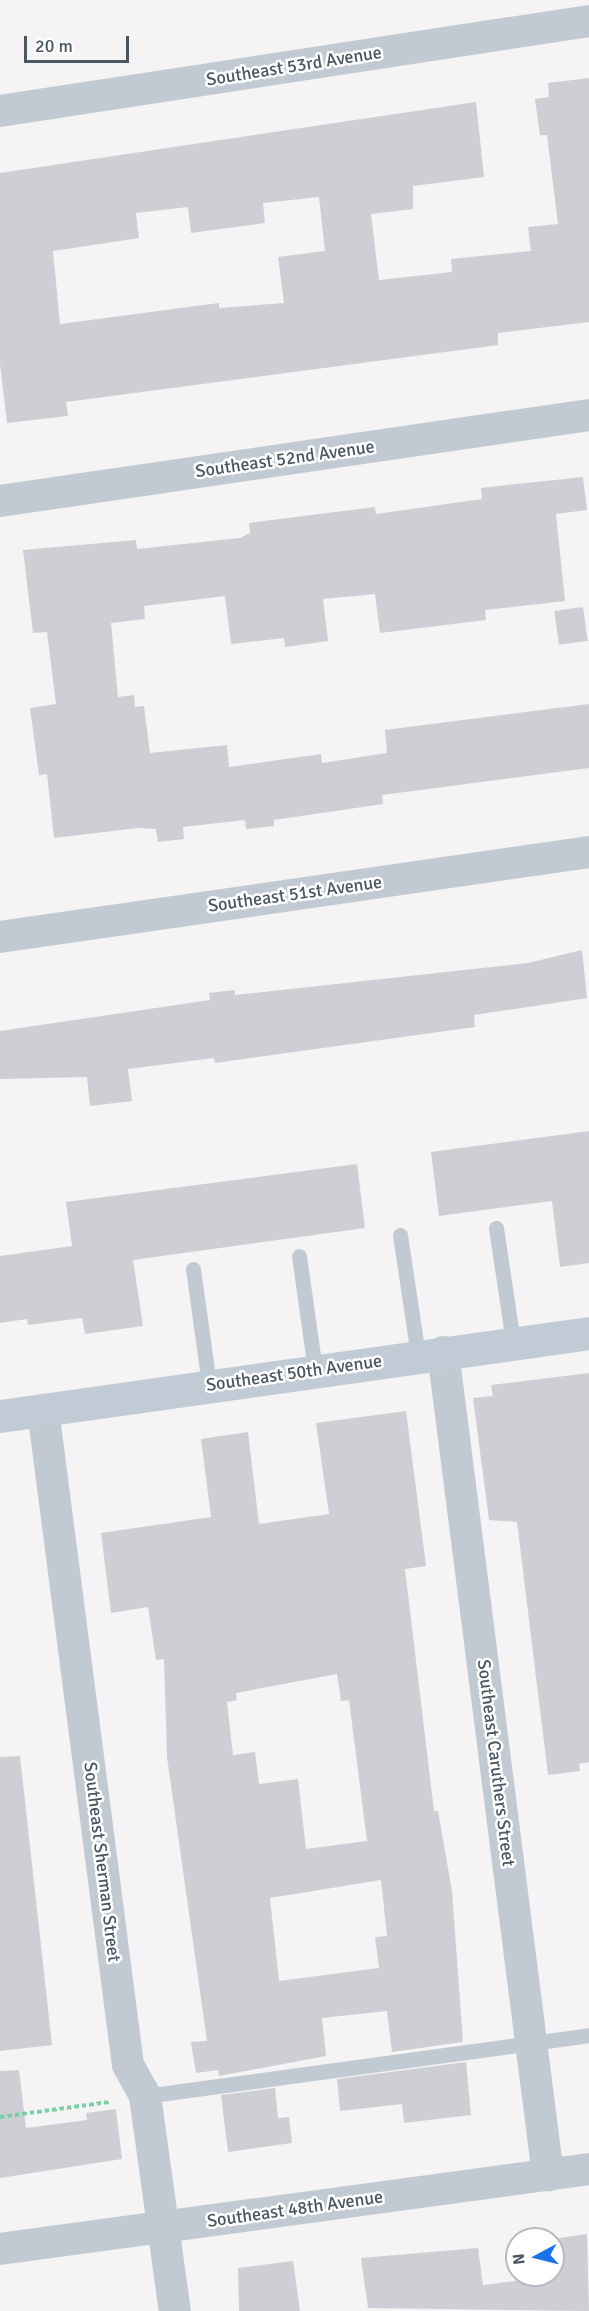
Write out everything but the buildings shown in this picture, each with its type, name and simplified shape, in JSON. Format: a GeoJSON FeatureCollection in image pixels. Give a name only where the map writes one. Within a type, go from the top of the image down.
{"type":"FeatureCollection","features":[{"type":"Feature","properties":{"kind":"main road","name":"Southeast 50th Avenue"},"geometry":{"type":"LineString","coordinates":[[0,1416],[589,1333]]}},
{"type":"Feature","properties":{"kind":"street","name":"Southeast 53rd Avenue"},"geometry":{"type":"LineString","coordinates":[[0,111],[589,21]]}},
{"type":"Feature","properties":{"kind":"street","name":"Southeast 52nd Avenue"},"geometry":{"type":"LineString","coordinates":[[0,501],[582,412]]}},
{"type":"Feature","properties":{"kind":"street","name":"Southeast 51st Avenue"},"geometry":{"type":"LineString","coordinates":[[0,935],[589,852]]}},
{"type":"Feature","properties":{"kind":"street","name":"Southeast Caruthers Street"},"geometry":{"type":"LineString","coordinates":[[430,1354],[533,2042],[548,2175]]}},
{"type":"Feature","properties":{"kind":"street","name":"Southeast Sherman Street"},"geometry":{"type":"LineString","coordinates":[[43,1410],[129,2065],[145,2096],[175,2311]]}},
{"type":"Feature","properties":{"kind":"street","name":"Southeast 48th Avenue"},"geometry":{"type":"LineString","coordinates":[[0,2248],[589,2169]]}},
{"type":"Feature","properties":{"kind":"lane"},"geometry":{"type":"LineString","coordinates":[[496,1228],[513,1342]]}},
{"type":"Feature","properties":{"kind":"lane"},"geometry":{"type":"LineString","coordinates":[[400,1235],[430,1354]]}},
{"type":"Feature","properties":{"kind":"lane"},"geometry":{"type":"LineString","coordinates":[[299,1256],[315,1370]]}},
{"type":"Feature","properties":{"kind":"lane"},"geometry":{"type":"LineString","coordinates":[[194,1269],[209,1385]]}},
{"type":"Feature","properties":{"kind":"lane"},"geometry":{"type":"LineString","coordinates":[[145,2096],[589,2036]]}},
{"type":"Feature","properties":{"kind":"path"},"geometry":{"type":"LineString","coordinates":[[0,2117],[145,2096]]}}]}
